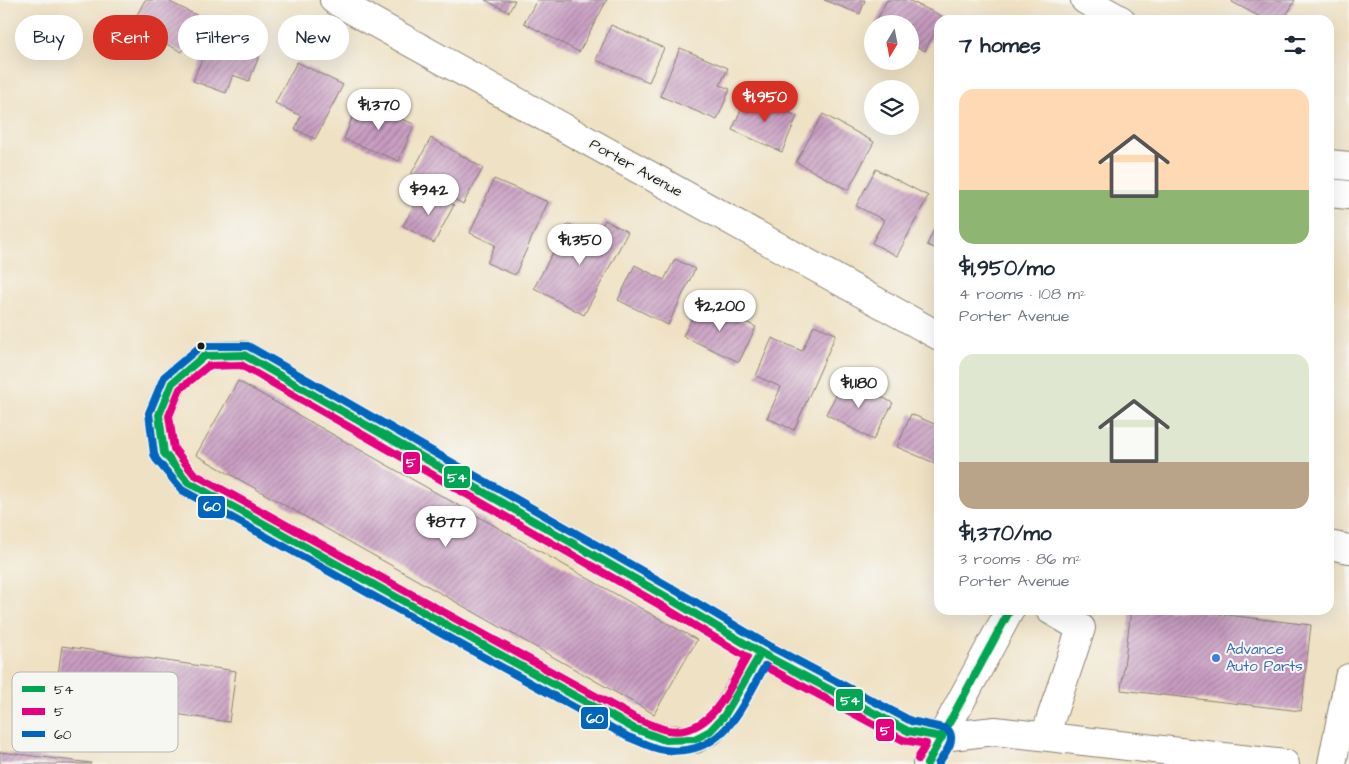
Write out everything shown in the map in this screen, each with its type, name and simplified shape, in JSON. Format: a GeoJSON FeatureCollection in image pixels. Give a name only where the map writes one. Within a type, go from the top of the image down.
{"type":"FeatureCollection","features":[{"type":"Feature","properties":{"kind":"street","name":"Porter Avenue"},"geometry":{"type":"LineString","coordinates":[[334,0],[934,333]]}},
{"type":"Feature","properties":{"kind":"street"},"geometry":{"type":"LineString","coordinates":[[1085,0],[1112,15]]}},
{"type":"Feature","properties":{"kind":"street"},"geometry":{"type":"LineString","coordinates":[[1334,164],[1349,166]]}},
{"type":"Feature","properties":{"kind":"street"},"geometry":{"type":"LineString","coordinates":[[1334,194],[1349,195]]}},
{"type":"Feature","properties":{"kind":"street"},"geometry":{"type":"LineString","coordinates":[[761,653],[724,716],[710,731],[695,740],[665,740],[633,728],[188,482],[164,454],[159,415],[172,383],[204,356],[244,355],[679,604],[761,653],[908,731],[942,737],[995,731],[1285,764]]}},
{"type":"Feature","properties":{"kind":"street"},"geometry":{"type":"LineString","coordinates":[[1334,546],[1349,550]]}},
{"type":"Feature","properties":{"kind":"street"},"geometry":{"type":"LineString","coordinates":[[927,764],[1007,615]]}},
{"type":"Feature","properties":{"kind":"street"},"geometry":{"type":"LineString","coordinates":[[1045,736],[1080,628],[1058,615]]}},
{"type":"Feature","properties":{"kind":"street"},"geometry":{"type":"LineString","coordinates":[[1332,764],[1349,678]]}},
{"type":"Feature","properties":{"kind":"building"},"geometry":{"type":"Polygon","coordinates":[[[145,0],[166,0],[196,15],[178,15],[178,50],[168,45],[168,15],[137,15],[145,0]]]}},
{"type":"Feature","properties":{"kind":"building"},"geometry":{"type":"Polygon","coordinates":[[[485,0],[515,0],[509,12],[485,0]]]}},
{"type":"Feature","properties":{"kind":"building"},"geometry":{"type":"Polygon","coordinates":[[[537,0],[607,0],[579,52],[524,23],[537,0]]]}},
{"type":"Feature","properties":{"kind":"building"},"geometry":{"type":"Polygon","coordinates":[[[824,0],[865,0],[860,14],[824,0]]]}},
{"type":"Feature","properties":{"kind":"building"},"geometry":{"type":"Polygon","coordinates":[[[887,0],[908,0],[940,15],[934,15],[934,33],[925,51],[919,48],[919,15],[880,15],[887,0]]]}},
{"type":"Feature","properties":{"kind":"building"},"geometry":{"type":"Polygon","coordinates":[[[1233,0],[1295,0],[1287,15],[1257,15],[1232,2],[1233,0]]]}},
{"type":"Feature","properties":{"kind":"building"},"geometry":{"type":"Polygon","coordinates":[[[611,25],[664,48],[649,82],[596,60],[611,25]]]}},
{"type":"Feature","properties":{"kind":"building"},"geometry":{"type":"Polygon","coordinates":[[[680,48],[728,68],[720,85],[730,89],[717,120],[660,96],[680,48]]]}},
{"type":"Feature","properties":{"kind":"building"},"geometry":{"type":"Polygon","coordinates":[[[201,60],[258,60],[249,81],[233,75],[226,93],[193,81],[201,60]]]}},
{"type":"Feature","properties":{"kind":"building"},"geometry":{"type":"Polygon","coordinates":[[[297,62],[343,85],[315,139],[295,129],[301,116],[275,103],[297,62]]]}},
{"type":"Feature","properties":{"kind":"building"},"geometry":{"type":"Polygon","coordinates":[[[748,94],[797,116],[782,152],[732,130],[748,94]]]}},
{"type":"Feature","properties":{"kind":"building"},"geometry":{"type":"Polygon","coordinates":[[[358,102],[414,124],[399,161],[344,139],[358,102]]]}},
{"type":"Feature","properties":{"kind":"building"},"geometry":{"type":"Polygon","coordinates":[[[823,114],[874,142],[848,190],[796,162],[823,114]]]}},
{"type":"Feature","properties":{"kind":"building"},"geometry":{"type":"Polygon","coordinates":[[[431,138],[483,168],[463,204],[411,174],[431,138]]]}},
{"type":"Feature","properties":{"kind":"building"},"geometry":{"type":"Polygon","coordinates":[[[876,169],[928,196],[897,256],[872,243],[884,220],[856,206],[876,169]]]}},
{"type":"Feature","properties":{"kind":"building"},"geometry":{"type":"Polygon","coordinates":[[[494,179],[548,202],[515,275],[487,263],[495,245],[470,233],[494,179]]]}},
{"type":"Feature","properties":{"kind":"building"},"geometry":{"type":"Polygon","coordinates":[[[424,188],[454,205],[434,243],[403,226],[424,188]]]}},
{"type":"Feature","properties":{"kind":"building"},"geometry":{"type":"Polygon","coordinates":[[[605,220],[628,232],[584,315],[534,288],[568,224],[595,239],[605,220]]]}},
{"type":"Feature","properties":{"kind":"building"},"geometry":{"type":"Polygon","coordinates":[[[934,229],[934,248],[927,245],[934,229]]]}},
{"type":"Feature","properties":{"kind":"building"},"geometry":{"type":"Polygon","coordinates":[[[675,259],[695,269],[668,325],[618,300],[635,265],[664,280],[675,259]]]}},
{"type":"Feature","properties":{"kind":"building"},"geometry":{"type":"Polygon","coordinates":[[[701,301],[756,327],[739,362],[683,336],[701,301]]]}},
{"type":"Feature","properties":{"kind":"building"},"geometry":{"type":"Polygon","coordinates":[[[814,325],[836,334],[794,430],[767,418],[781,387],[756,376],[772,338],[802,351],[814,325]]]}},
{"type":"Feature","properties":{"kind":"building"},"geometry":{"type":"Polygon","coordinates":[[[845,378],[893,403],[873,440],[826,414],[845,378]]]}},
{"type":"Feature","properties":{"kind":"building"},"geometry":{"type":"Polygon","coordinates":[[[238,381],[697,640],[654,714],[196,455],[238,381]]]}},
{"type":"Feature","properties":{"kind":"building"},"geometry":{"type":"Polygon","coordinates":[[[911,414],[934,424],[934,463],[897,447],[911,414]]]}},
{"type":"Feature","properties":{"kind":"building","name":"Advance Auto Parts"},"geometry":{"type":"Polygon","coordinates":[[[1130,615],[1227,615],[1311,625],[1301,711],[1121,690],[1130,615]]]}},
{"type":"Feature","properties":{"kind":"building"},"geometry":{"type":"Polygon","coordinates":[[[62,646],[236,671],[229,722],[178,714],[178,672],[58,672],[62,646]]]}},
{"type":"Feature","properties":{"kind":"building"},"geometry":{"type":"Polygon","coordinates":[[[0,752],[91,763],[91,764],[0,764],[0,752]]]}},
{"type":"Feature","properties":{"kind":"transit line","name":"60"},"geometry":{"type":"LineString","coordinates":[[765,666],[728,727],[716,738],[702,746],[685,750],[664,750],[651,747],[628,737],[182,490],[154,454],[149,413],[164,377],[201,346],[248,346],[670,587],[766,644],[911,721],[947,729],[950,733],[951,742],[938,764]]}},
{"type":"Feature","properties":{"kind":"transit line","name":"54"},"geometry":{"type":"LineString","coordinates":[[244,355],[761,653],[724,716],[710,731],[695,739],[665,740],[633,728],[188,482],[164,453],[159,415],[172,383],[204,356],[244,355]]}},
{"type":"Feature","properties":{"kind":"transit line","name":"5"},"geometry":{"type":"LineString","coordinates":[[241,365],[660,605],[747,657],[717,708],[696,726],[683,730],[667,730],[637,719],[194,474],[174,449],[169,416],[180,389],[208,366],[241,365]]}},
{"type":"Feature","properties":{"kind":"transit line","name":"54"},"geometry":{"type":"LineString","coordinates":[[927,764],[1007,615]]}},
{"type":"Feature","properties":{"kind":"transit line","name":"54"},"geometry":{"type":"LineString","coordinates":[[761,653],[908,731],[942,737]]}},
{"type":"Feature","properties":{"kind":"transit line","name":"5"},"geometry":{"type":"LineString","coordinates":[[765,666],[903,740],[926,744],[918,759]]}},
{"type":"Feature","properties":{"kind":"place","name":"Advance Auto Parts"},"geometry":{"type":"Point","coordinates":[1216,658]}}]}
